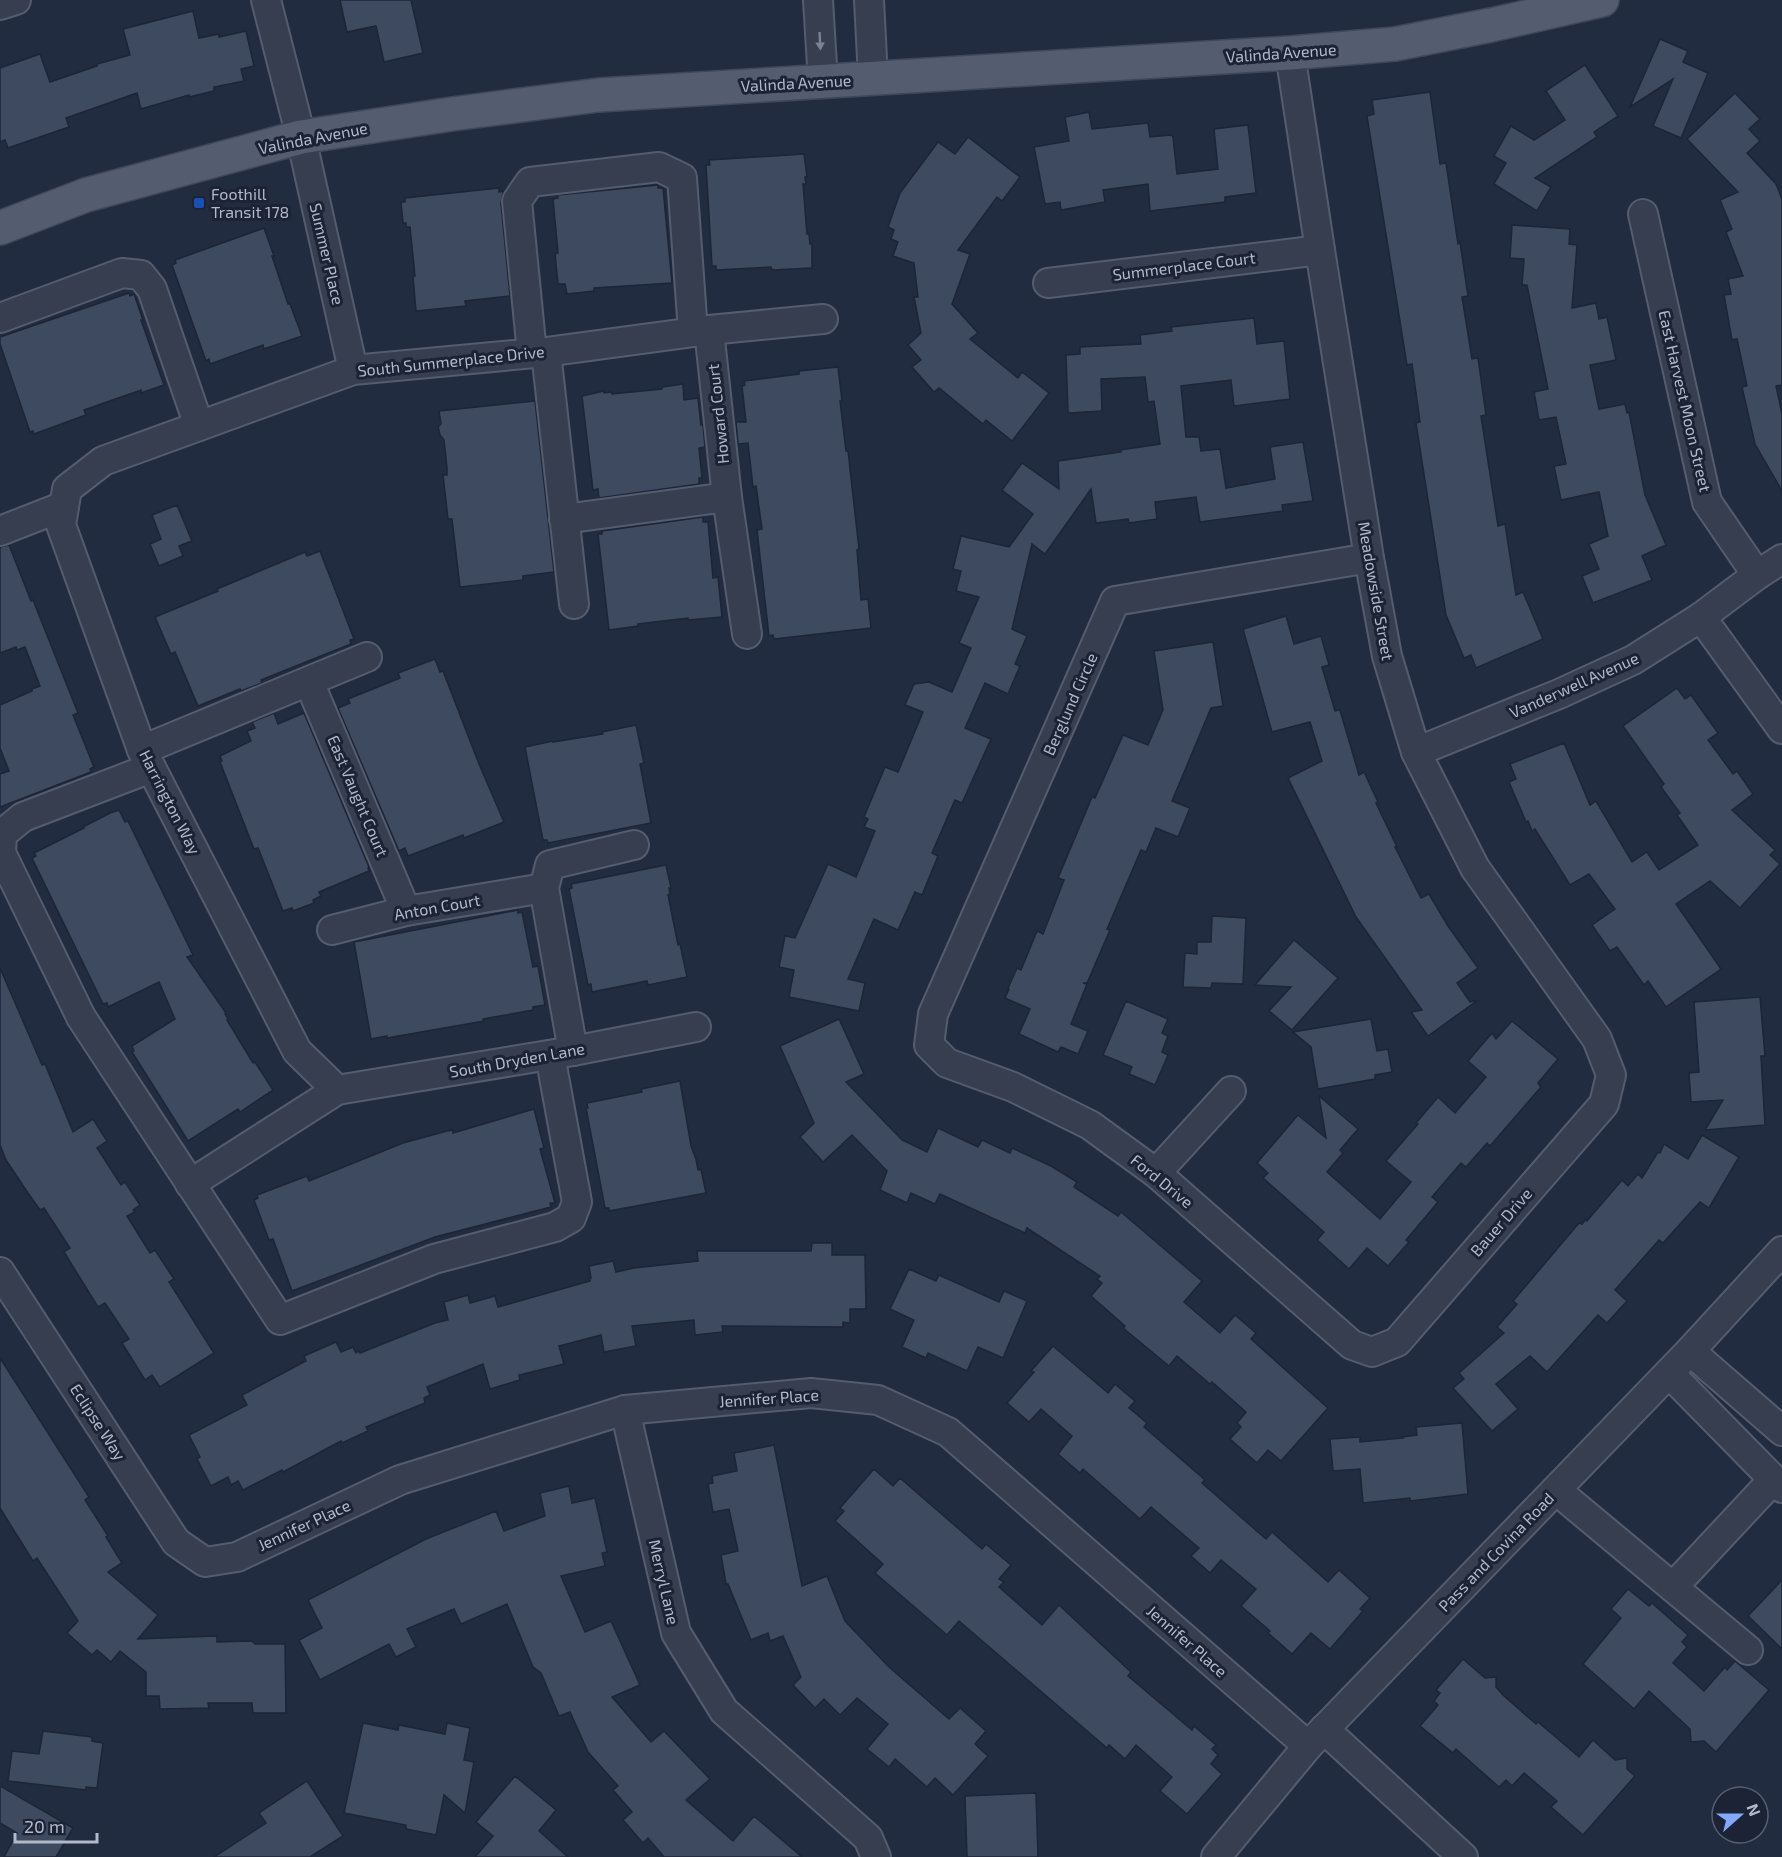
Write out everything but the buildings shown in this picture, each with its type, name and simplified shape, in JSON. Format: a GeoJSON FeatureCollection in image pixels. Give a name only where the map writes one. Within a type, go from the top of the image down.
{"type":"FeatureCollection","features":[{"type":"Feature","properties":{"kind":"main road","name":"Valinda Avenue"},"geometry":{"type":"LineString","coordinates":[[0,228],[86,195],[301,137],[452,114],[599,96],[1290,53],[1395,44],[1602,0]]}},
{"type":"Feature","properties":{"kind":"street"},"geometry":{"type":"LineString","coordinates":[[0,5],[16,0]]}},
{"type":"Feature","properties":{"kind":"street","name":"Summer Place"},"geometry":{"type":"LineString","coordinates":[[266,0],[301,137],[353,370]]}},
{"type":"Feature","properties":{"kind":"street"},"geometry":{"type":"LineString","coordinates":[[818,0],[823,82]]}},
{"type":"Feature","properties":{"kind":"street"},"geometry":{"type":"LineString","coordinates":[[869,0],[873,78]]}},
{"type":"Feature","properties":{"kind":"street","name":"Meadowside Street"},"geometry":{"type":"LineString","coordinates":[[1290,53],[1369,558],[1387,657],[1416,752],[1475,868],[1597,1039],[1611,1076]]}},
{"type":"Feature","properties":{"kind":"street","name":"Howard Court"},"geometry":{"type":"LineString","coordinates":[[539,353],[517,201],[530,182],[659,167],[682,178],[701,331],[747,634]]}},
{"type":"Feature","properties":{"kind":"street","name":"East Harvest Moon Street"},"geometry":{"type":"LineString","coordinates":[[1643,214],[1707,502],[1757,575]]}},
{"type":"Feature","properties":{"kind":"street","name":"Summerplace Court"},"geometry":{"type":"LineString","coordinates":[[1048,283],[1320,250]]}},
{"type":"Feature","properties":{"kind":"street"},"geometry":{"type":"LineString","coordinates":[[0,318],[122,273],[141,275],[152,289],[200,426]]}},
{"type":"Feature","properties":{"kind":"street","name":"South Summerplace Drive"},"geometry":{"type":"LineString","coordinates":[[0,531],[66,497],[103,461],[353,370],[539,353],[701,331],[823,319]]}},
{"type":"Feature","properties":{"kind":"street"},"geometry":{"type":"LineString","coordinates":[[539,353],[564,519],[574,604]]}},
{"type":"Feature","properties":{"kind":"street","name":"Harrington Way"},"geometry":{"type":"LineString","coordinates":[[66,497],[61,525],[147,759],[297,1051],[337,1090]]}},
{"type":"Feature","properties":{"kind":"street"},"geometry":{"type":"LineString","coordinates":[[564,519],[727,497]]}},
{"type":"Feature","properties":{"kind":"street","name":"Berglund Circle"},"geometry":{"type":"LineString","coordinates":[[928,1045],[933,1014],[1115,601],[1369,558]]}},
{"type":"Feature","properties":{"kind":"street","name":"Vanderwell Avenue"},"geometry":{"type":"LineString","coordinates":[[1416,752],[1559,694],[1633,660],[1701,617],[1782,559]]}},
{"type":"Feature","properties":{"kind":"street"},"geometry":{"type":"LineString","coordinates":[[1701,617],[1782,729]]}},
{"type":"Feature","properties":{"kind":"street"},"geometry":{"type":"LineString","coordinates":[[367,657],[309,682],[23,818],[2,834],[1,853],[81,1017],[280,1320],[434,1259],[555,1227],[571,1218],[578,1202],[544,888],[549,865],[634,845]]}},
{"type":"Feature","properties":{"kind":"street","name":"East Vaught Court"},"geometry":{"type":"LineString","coordinates":[[309,682],[406,911]]}},
{"type":"Feature","properties":{"kind":"street","name":"Anton Court"},"geometry":{"type":"LineString","coordinates":[[332,930],[406,911],[544,888]]}},
{"type":"Feature","properties":{"kind":"street","name":"South Dryden Lane"},"geometry":{"type":"LineString","coordinates":[[337,1090],[562,1053],[696,1027]]}},
{"type":"Feature","properties":{"kind":"street","name":"Ford Drive"},"geometry":{"type":"LineString","coordinates":[[928,1045],[947,1063],[1013,1088],[1090,1125],[1156,1173],[1352,1345],[1372,1352]]}},
{"type":"Feature","properties":{"kind":"street","name":"Bauer Drive"},"geometry":{"type":"LineString","coordinates":[[1372,1352],[1397,1342],[1604,1104],[1611,1076]]}},
{"type":"Feature","properties":{"kind":"street"},"geometry":{"type":"LineString","coordinates":[[190,1184],[337,1090]]}},
{"type":"Feature","properties":{"kind":"street"},"geometry":{"type":"LineString","coordinates":[[1156,1173],[1232,1091]]}},
{"type":"Feature","properties":{"kind":"street","name":"Pass and Covina Road"},"geometry":{"type":"LineString","coordinates":[[1216,1857],[1316,1738],[1669,1373],[1782,1251]]}},
{"type":"Feature","properties":{"kind":"street","name":"Eclipse Way"},"geometry":{"type":"LineString","coordinates":[[0,1272],[176,1542],[205,1562]]}},
{"type":"Feature","properties":{"kind":"street"},"geometry":{"type":"LineString","coordinates":[[1690,1351],[1782,1431]]}},
{"type":"Feature","properties":{"kind":"street"},"geometry":{"type":"LineString","coordinates":[[1669,1373],[1777,1484],[1673,1587]]}},
{"type":"Feature","properties":{"kind":"street","name":"Jennifer Place"},"geometry":{"type":"LineString","coordinates":[[205,1562],[237,1557],[400,1480],[625,1410],[811,1393],[878,1400],[948,1432],[1463,1857]]}},
{"type":"Feature","properties":{"kind":"street","name":"Merryl Lane"},"geometry":{"type":"LineString","coordinates":[[625,1410],[676,1633],[724,1711],[868,1838],[876,1857]]}},
{"type":"Feature","properties":{"kind":"street"},"geometry":{"type":"LineString","coordinates":[[1556,1490],[1748,1650]]}},
{"type":"Feature","properties":{"kind":"place","name":"Foothill Transit 178"},"geometry":{"type":"Point","coordinates":[199,203]}}]}
